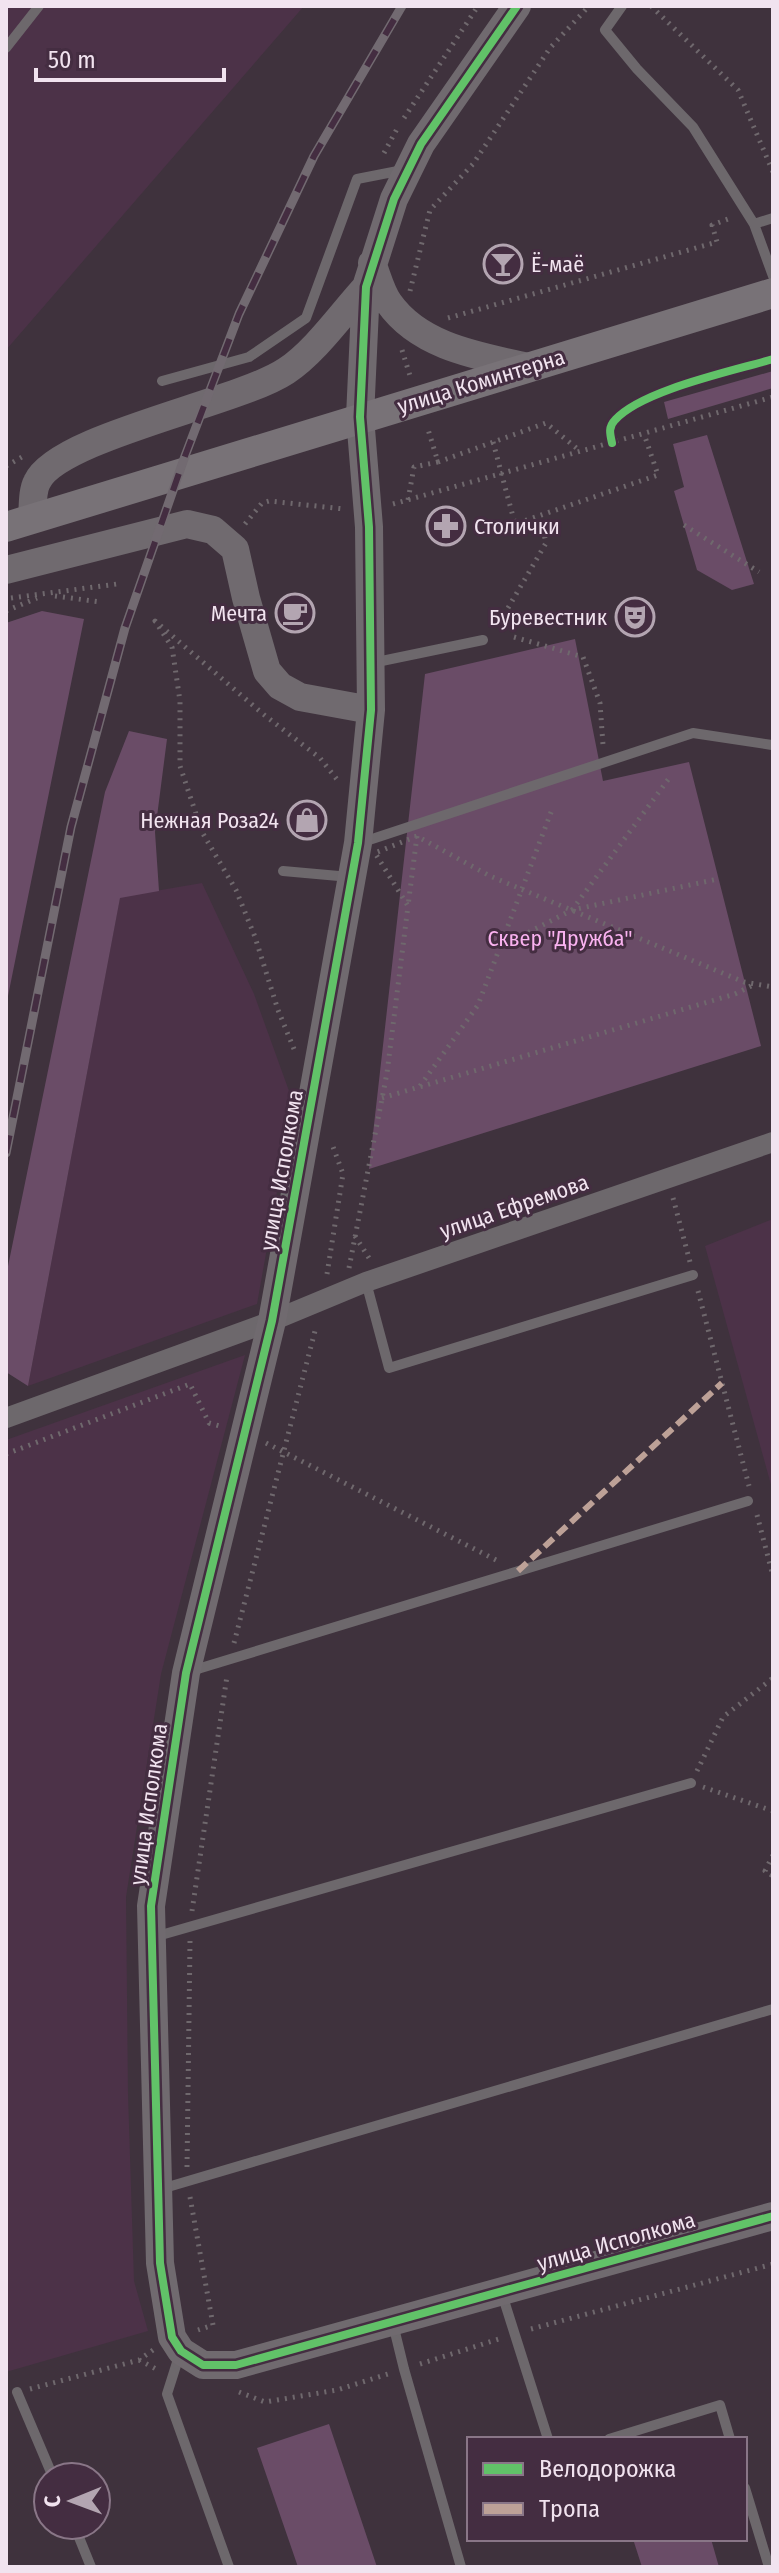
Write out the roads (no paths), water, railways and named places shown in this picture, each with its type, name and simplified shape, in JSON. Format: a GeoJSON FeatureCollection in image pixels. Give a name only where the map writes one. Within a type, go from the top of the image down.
{"type":"FeatureCollection","features":[{"type":"Feature","properties":{"kind":"main road","name":"улица Коминтерна"},"geometry":{"type":"LineString","coordinates":[[19,522],[773,293]]}},
{"type":"Feature","properties":{"kind":"street"},"geometry":{"type":"LineString","coordinates":[[19,522],[37,481],[58,460],[113,435],[250,389],[286,371],[308,352],[369,275],[394,199],[421,144],[517,6]]}},
{"type":"Feature","properties":{"kind":"street"},"geometry":{"type":"LineString","coordinates":[[369,275],[406,334],[465,353],[528,367]]}},
{"type":"Feature","properties":{"kind":"street","name":"улица Исполкома"},"geometry":{"type":"LineString","coordinates":[[369,275],[360,417],[367,511],[371,710],[358,843],[272,1321],[186,1673],[151,1906],[160,2263],[175,2355],[203,2365],[236,2365],[773,2216]]}},
{"type":"Feature","properties":{"kind":"street"},"geometry":{"type":"LineString","coordinates":[[6,570],[187,524],[213,530],[235,549],[267,671],[280,686],[300,697],[371,710]]}},
{"type":"Feature","properties":{"kind":"street","name":"улица Ефремова"},"geometry":{"type":"LineString","coordinates":[[6,1418],[272,1321],[366,1282],[773,1142]]}},
{"type":"Feature","properties":{"kind":"lane"},"geometry":{"type":"LineString","coordinates":[[6,48],[39,6]]}},
{"type":"Feature","properties":{"kind":"lane"},"geometry":{"type":"LineString","coordinates":[[622,6],[605,30],[637,69],[693,127],[754,224],[773,276]]}},
{"type":"Feature","properties":{"kind":"lane"},"geometry":{"type":"LineString","coordinates":[[162,381],[249,357],[306,318],[357,179],[409,169]]}},
{"type":"Feature","properties":{"kind":"lane"},"geometry":{"type":"LineString","coordinates":[[754,224],[773,218]]}},
{"type":"Feature","properties":{"kind":"lane"},"geometry":{"type":"LineString","coordinates":[[370,664],[483,640]]}},
{"type":"Feature","properties":{"kind":"lane"},"geometry":{"type":"LineString","coordinates":[[358,843],[693,733],[772,745]]}},
{"type":"Feature","properties":{"kind":"lane"},"geometry":{"type":"LineString","coordinates":[[283,871],[352,878]]}},
{"type":"Feature","properties":{"kind":"lane"},"geometry":{"type":"LineString","coordinates":[[366,1282],[389,1368],[693,1275]]}},
{"type":"Feature","properties":{"kind":"lane"},"geometry":{"type":"LineString","coordinates":[[186,1673],[751,1502]]}},
{"type":"Feature","properties":{"kind":"lane"},"geometry":{"type":"LineString","coordinates":[[152,1938],[691,1783]]}},
{"type":"Feature","properties":{"kind":"lane"},"geometry":{"type":"LineString","coordinates":[[159,2190],[773,2009]]}},
{"type":"Feature","properties":{"kind":"lane"},"geometry":{"type":"LineString","coordinates":[[501,2292],[547,2437]]}},
{"type":"Feature","properties":{"kind":"lane"},"geometry":{"type":"LineString","coordinates":[[393,2322],[461,2567]]}},
{"type":"Feature","properties":{"kind":"lane"},"geometry":{"type":"LineString","coordinates":[[175,2355],[167,2394],[229,2567]]}},
{"type":"Feature","properties":{"kind":"lane"},"geometry":{"type":"LineString","coordinates":[[17,2392],[46,2461]]}},
{"type":"Feature","properties":{"kind":"lane"},"geometry":{"type":"LineString","coordinates":[[616,2437],[720,2405],[729,2437]]}},
{"type":"Feature","properties":{"kind":"lane"},"geometry":{"type":"LineString","coordinates":[[747,2495],[769,2567]]}},
{"type":"Feature","properties":{"kind":"lane"},"geometry":{"type":"LineString","coordinates":[[80,2541],[91,2567]]}},
{"type":"Feature","properties":{"kind":"railway"},"geometry":{"type":"LineString","coordinates":[[6,1153],[71,827],[125,628],[239,314],[314,156],[402,6]]}},
{"type":"Feature","properties":{"kind":"place","name":"Ё-маё"},"geometry":{"type":"Point","coordinates":[503,264]}},
{"type":"Feature","properties":{"kind":"place","name":"Столички"},"geometry":{"type":"Point","coordinates":[446,526]}},
{"type":"Feature","properties":{"kind":"place","name":"Мечта"},"geometry":{"type":"Point","coordinates":[295,613]}},
{"type":"Feature","properties":{"kind":"place","name":"Буревестник"},"geometry":{"type":"Point","coordinates":[635,617]}},
{"type":"Feature","properties":{"kind":"place","name":"Нежная Роза24"},"geometry":{"type":"Point","coordinates":[307,820]}},
{"type":"Feature","properties":{"kind":"park label","name":"Сквер \"Дружба\""},"geometry":{"type":"Point","coordinates":[560,938]}}]}
